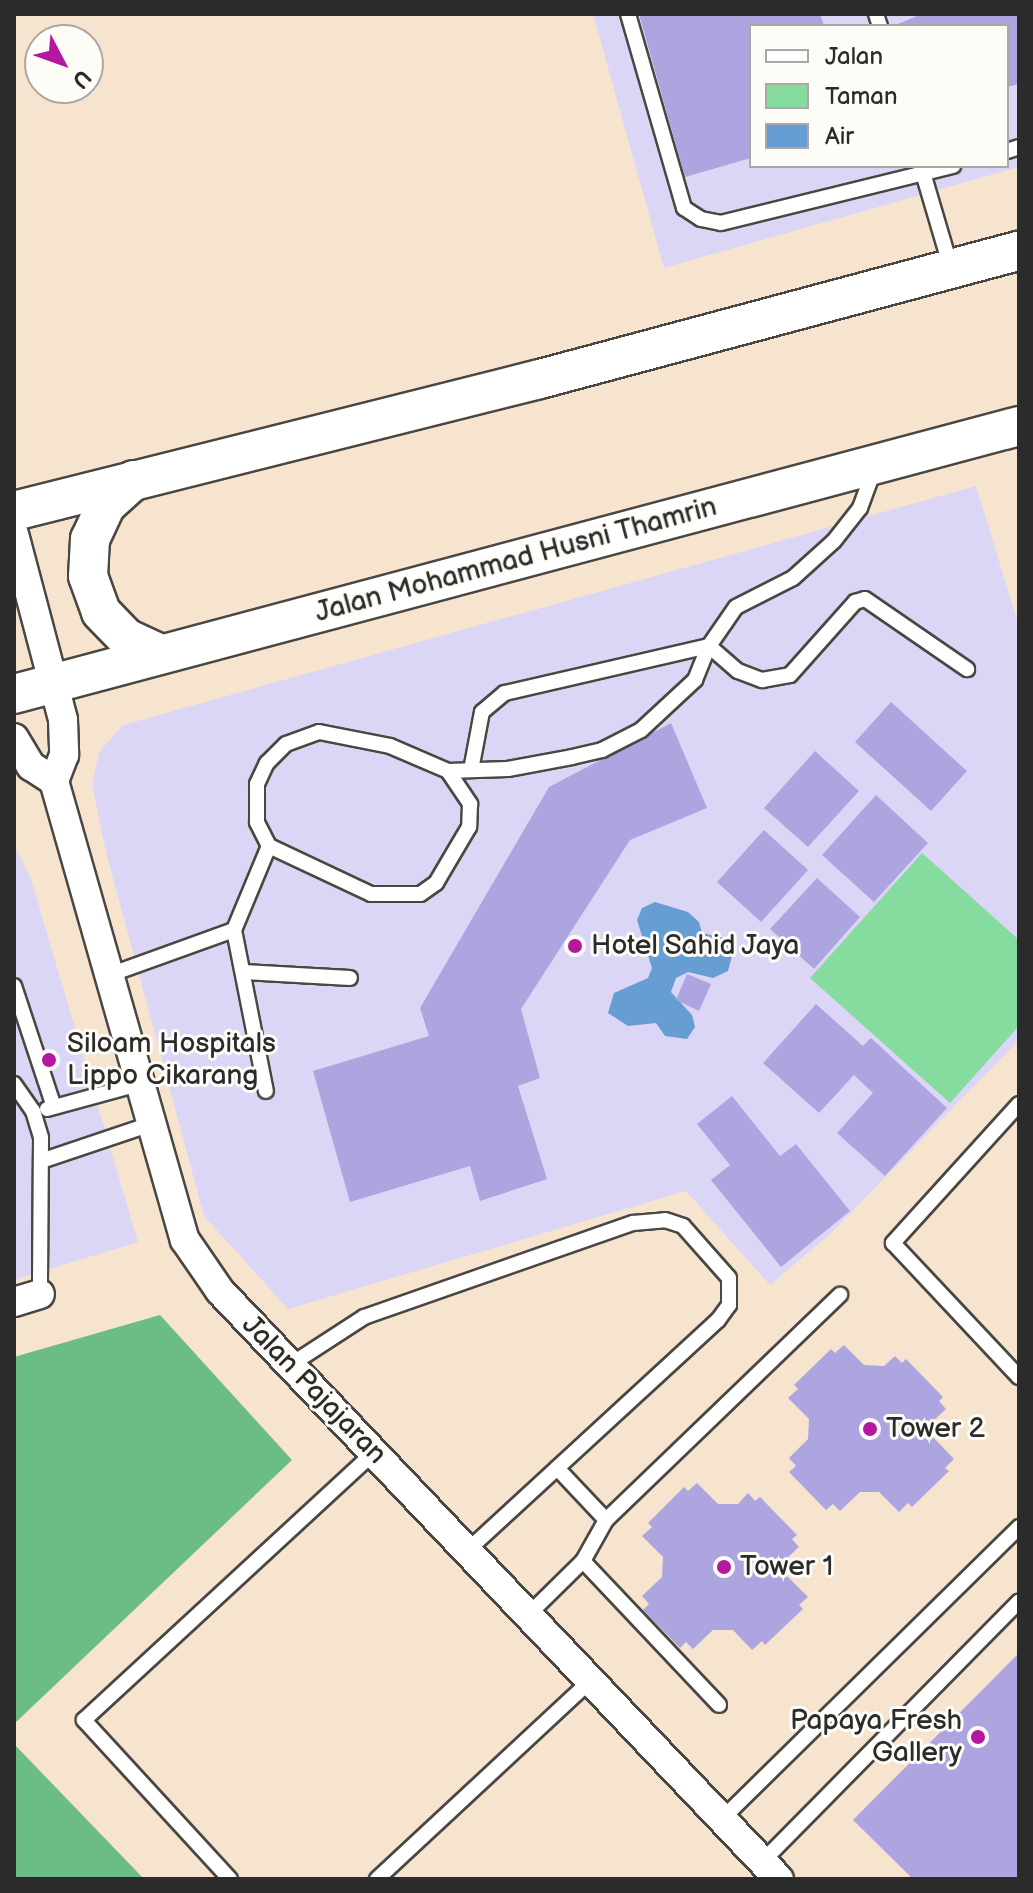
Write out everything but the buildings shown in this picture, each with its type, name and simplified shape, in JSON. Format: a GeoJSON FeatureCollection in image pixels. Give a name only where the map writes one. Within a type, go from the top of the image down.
{"type":"FeatureCollection","features":[{"type":"Feature","properties":{"kind":"street"},"geometry":{"type":"LineString","coordinates":[[14,511],[540,379],[1019,251]]}},
{"type":"Feature","properties":{"kind":"street","name":"Jalan Mohammad Husni Thamrin"},"geometry":{"type":"LineString","coordinates":[[14,694],[1019,426]]}},
{"type":"Feature","properties":{"kind":"street"},"geometry":{"type":"LineString","coordinates":[[134,480],[100,516],[90,539],[88,576],[101,612],[126,638],[160,654]]}},
{"type":"Feature","properties":{"kind":"street","name":"Jalan Pajajaran"},"geometry":{"type":"LineString","coordinates":[[14,534],[56,685],[64,755],[54,781],[185,1240],[220,1291],[770,1870]]}},
{"type":"Feature","properties":{"kind":"street"},"geometry":{"type":"LineString","coordinates":[[14,738],[31,766],[54,781]]}},
{"type":"Feature","properties":{"kind":"lane"},"geometry":{"type":"LineString","coordinates":[[628,14],[684,208],[701,219],[721,223],[922,170],[951,269]]}},
{"type":"Feature","properties":{"kind":"lane"},"geometry":{"type":"LineString","coordinates":[[448,771],[470,804],[469,827],[436,883],[420,894],[371,894],[269,846],[257,822],[257,784],[286,744],[319,732],[390,746],[448,771],[572,757],[602,750],[641,730],[695,680],[709,646],[736,607],[793,578],[834,541],[860,508],[875,465]]}},
{"type":"Feature","properties":{"kind":"lane"},"geometry":{"type":"LineString","coordinates":[[709,646],[738,671],[762,680],[790,675],[855,602],[865,599],[967,669]]}},
{"type":"Feature","properties":{"kind":"lane"},"geometry":{"type":"LineString","coordinates":[[471,770],[482,712],[493,698],[709,646]]}},
{"type":"Feature","properties":{"kind":"lane"},"geometry":{"type":"LineString","coordinates":[[266,1091],[234,930],[269,846]]}},
{"type":"Feature","properties":{"kind":"lane"},"geometry":{"type":"LineString","coordinates":[[109,975],[234,930]]}},
{"type":"Feature","properties":{"kind":"lane"},"geometry":{"type":"LineString","coordinates":[[244,972],[350,978]]}},
{"type":"Feature","properties":{"kind":"lane"},"geometry":{"type":"LineString","coordinates":[[14,986],[54,1107]]}},
{"type":"Feature","properties":{"kind":"lane"},"geometry":{"type":"LineString","coordinates":[[14,1084],[33,1111],[41,1161],[27,1298]]}},
{"type":"Feature","properties":{"kind":"lane"},"geometry":{"type":"LineString","coordinates":[[33,1111],[139,1084]]}},
{"type":"Feature","properties":{"kind":"lane"},"geometry":{"type":"LineString","coordinates":[[1019,1104],[893,1243],[1019,1377]]}},
{"type":"Feature","properties":{"kind":"lane"},"geometry":{"type":"LineString","coordinates":[[41,1161],[151,1124]]}},
{"type":"Feature","properties":{"kind":"lane"},"geometry":{"type":"LineString","coordinates":[[290,1365],[364,1317],[633,1223],[665,1220],[683,1226],[729,1278],[729,1305],[467,1551]]}},
{"type":"Feature","properties":{"kind":"lane"},"geometry":{"type":"LineString","coordinates":[[528,1615],[583,1561],[606,1520],[840,1295]]}},
{"type":"Feature","properties":{"kind":"lane"},"geometry":{"type":"LineString","coordinates":[[230,1879],[84,1720],[373,1453]]}},
{"type":"Feature","properties":{"kind":"lane"},"geometry":{"type":"LineString","coordinates":[[557,1468],[606,1520]]}},
{"type":"Feature","properties":{"kind":"lane"},"geometry":{"type":"LineString","coordinates":[[722,1819],[1019,1527]]}},
{"type":"Feature","properties":{"kind":"lane"},"geometry":{"type":"LineString","coordinates":[[583,1561],[719,1705]]}},
{"type":"Feature","properties":{"kind":"lane"},"geometry":{"type":"LineString","coordinates":[[770,1870],[1019,1601]]}},
{"type":"Feature","properties":{"kind":"lane"},"geometry":{"type":"LineString","coordinates":[[377,1879],[590,1681]]}},
{"type":"Feature","properties":{"kind":"shaded area"},"geometry":{"type":"Polygon","coordinates":[[[593,14],[1019,14],[1019,167],[664,268],[593,14]]]}},
{"type":"Feature","properties":{"kind":"shaded area","name":"Hotel Sahid Jaya"},"geometry":{"type":"Polygon","coordinates":[[[976,486],[1019,626],[1019,1040],[829,1235],[770,1285],[686,1191],[288,1309],[204,1216],[106,852],[92,785],[99,752],[123,725],[976,486]]]}},
{"type":"Feature","properties":{"kind":"shaded area","name":"Siloam Hospitals Lippo Cikarang"},"geometry":{"type":"Polygon","coordinates":[[[14,844],[31,879],[138,1242],[14,1280],[14,844]]]}},
{"type":"Feature","properties":{"kind":"green space"},"geometry":{"type":"Polygon","coordinates":[[[922,853],[1019,940],[1019,1026],[950,1103],[810,978],[922,853]]]}},
{"type":"Feature","properties":{"kind":"green space"},"geometry":{"type":"Polygon","coordinates":[[[160,1315],[292,1460],[14,1724],[14,1357],[160,1315]]]}},
{"type":"Feature","properties":{"kind":"green space"},"geometry":{"type":"Polygon","coordinates":[[[14,1744],[144,1879],[14,1879],[14,1744]]]}},
{"type":"Feature","properties":{"kind":"water"},"geometry":{"type":"Polygon","coordinates":[[[655,902],[688,912],[699,922],[702,933],[724,938],[734,949],[728,971],[713,978],[688,972],[676,978],[671,992],[692,1015],[695,1027],[687,1039],[665,1036],[656,1023],[628,1026],[608,1013],[614,993],[648,978],[652,968],[637,920],[642,908],[655,902]]]}},
{"type":"Feature","properties":{"kind":"place","name":"Hotel Sahid Jaya"},"geometry":{"type":"Point","coordinates":[575,946]}},
{"type":"Feature","properties":{"kind":"place","name":"Siloam Hospitals Lippo Cikarang"},"geometry":{"type":"Point","coordinates":[49,1060]}},
{"type":"Feature","properties":{"kind":"place","name":"Tower 2"},"geometry":{"type":"Point","coordinates":[870,1429]}},
{"type":"Feature","properties":{"kind":"place","name":"Tower 1"},"geometry":{"type":"Point","coordinates":[724,1567]}},
{"type":"Feature","properties":{"kind":"place","name":"Papaya Fresh Gallery"},"geometry":{"type":"Point","coordinates":[978,1737]}}]}
